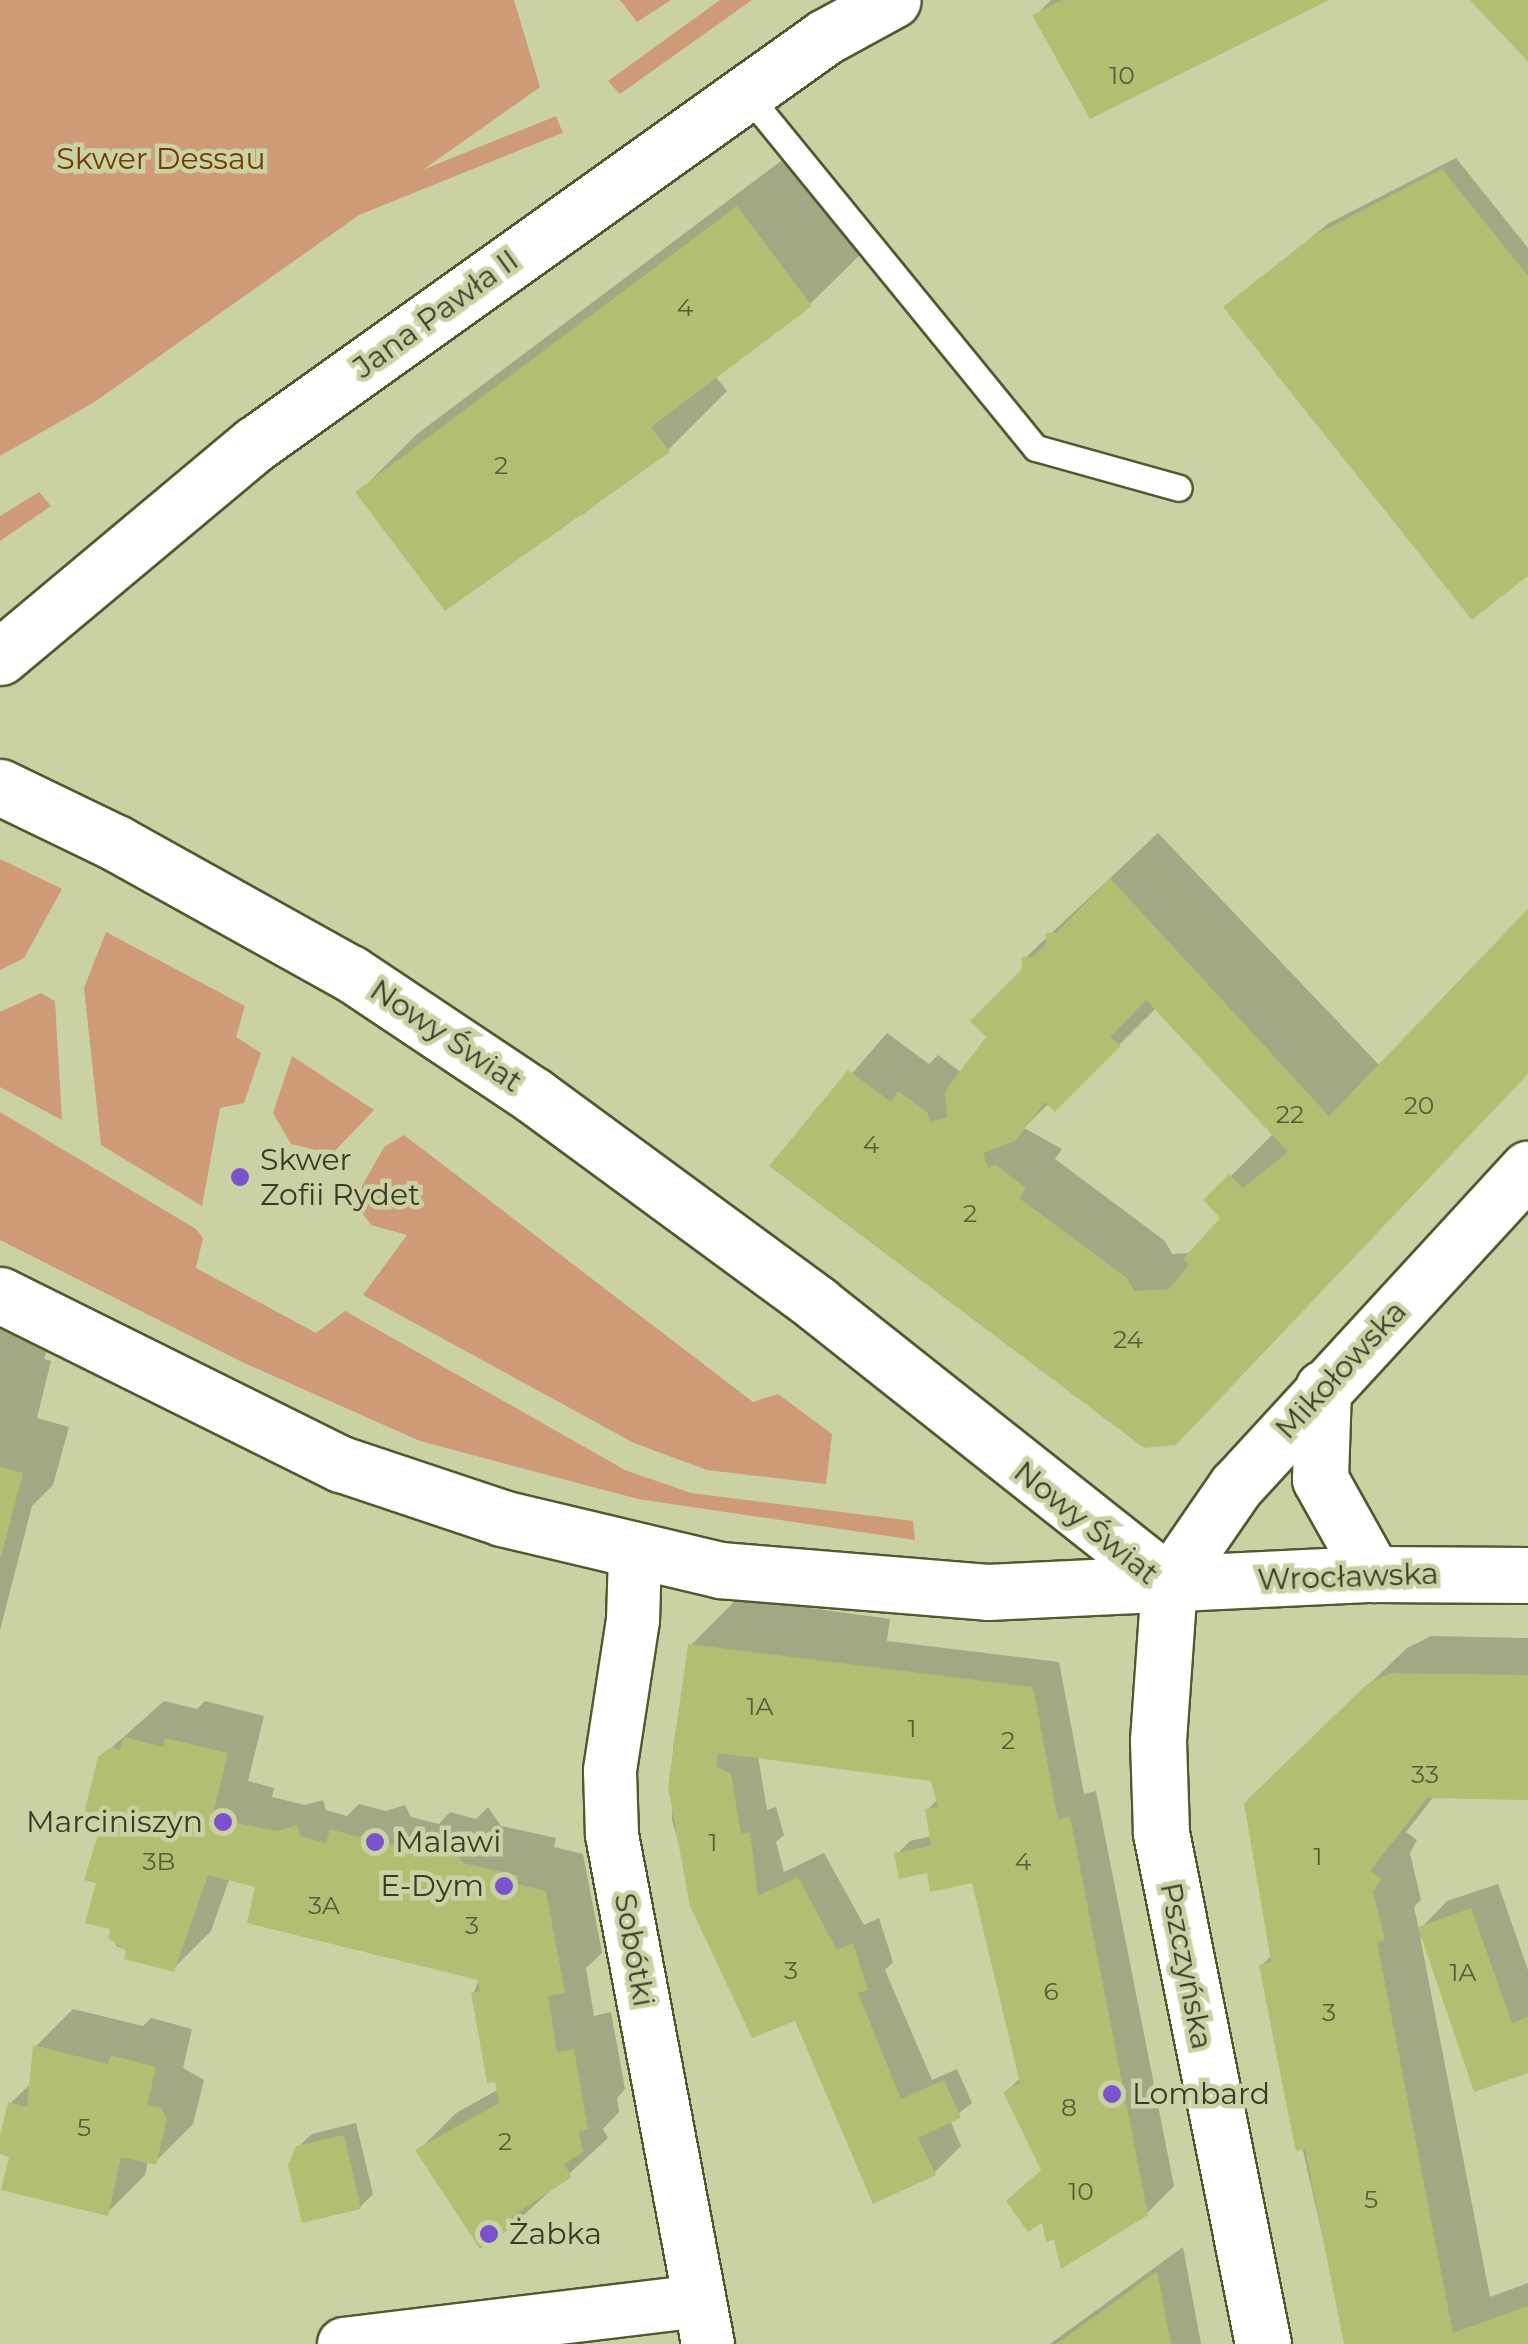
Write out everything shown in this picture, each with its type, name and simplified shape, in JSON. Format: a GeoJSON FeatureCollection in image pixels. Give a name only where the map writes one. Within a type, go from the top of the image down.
{"type":"FeatureCollection","features":[{"type":"Feature","properties":{"kind":"main road","name":"Jana Pawła II"},"geometry":{"type":"LineString","coordinates":[[0,657],[255,444],[825,37],[893,0]]}},
{"type":"Feature","properties":{"kind":"main road","name":"Nowy Świat"},"geometry":{"type":"LineString","coordinates":[[0,787],[116,842],[350,972],[533,1095],[817,1304],[1168,1583]]}},
{"type":"Feature","properties":{"kind":"main road","name":"Mikołowska"},"geometry":{"type":"LineString","coordinates":[[1168,1583],[1212,1515],[1323,1388],[1528,1169]]}},
{"type":"Feature","properties":{"kind":"main road","name":"Nowy Świat"},"geometry":{"type":"LineString","coordinates":[[0,1294],[340,1464],[635,1554],[720,1570],[900,1589],[1058,1591],[1168,1583]]}},
{"type":"Feature","properties":{"kind":"main road"},"geometry":{"type":"LineString","coordinates":[[1323,1388],[1320,1480],[1373,1574]]}},
{"type":"Feature","properties":{"kind":"main road","name":"Wrocławska"},"geometry":{"type":"LineString","coordinates":[[1168,1583],[1373,1574],[1528,1575]]}},
{"type":"Feature","properties":{"kind":"main road","name":"Pszczyńska"},"geometry":{"type":"LineString","coordinates":[[1168,1583],[1160,1833],[1263,2344]]}},
{"type":"Feature","properties":{"kind":"street","name":"Sobótki"},"geometry":{"type":"LineString","coordinates":[[635,1554],[633,1620],[610,1770],[612,1835],[703,2323]]}},
{"type":"Feature","properties":{"kind":"street"},"geometry":{"type":"LineString","coordinates":[[344,2344],[703,2323]]}},
{"type":"Feature","properties":{"kind":"lane"},"geometry":{"type":"LineString","coordinates":[[746,92],[1036,448],[1179,488]]}},
{"type":"Feature","properties":{"kind":"green space","name":"Skwer Dessau"},"geometry":{"type":"Polygon","coordinates":[[[0,0],[514,0],[540,87],[96,401],[0,456],[0,0]]]}},
{"type":"Feature","properties":{"kind":"green space"},"geometry":{"type":"Polygon","coordinates":[[[620,0],[671,0],[637,22],[620,0]]]}},
{"type":"Feature","properties":{"kind":"green space"},"geometry":{"type":"Polygon","coordinates":[[[720,0],[752,0],[620,94],[608,81],[720,0]]]}},
{"type":"Feature","properties":{"kind":"green space"},"geometry":{"type":"Polygon","coordinates":[[[556,116],[563,133],[30,348],[23,331],[556,116]]]}},
{"type":"Feature","properties":{"kind":"green space"},"geometry":{"type":"Polygon","coordinates":[[[39,492],[51,506],[0,541],[0,516],[39,492]]]}},
{"type":"Feature","properties":{"kind":"green space"},"geometry":{"type":"Polygon","coordinates":[[[0,859],[62,889],[24,958],[0,970],[0,859]]]}},
{"type":"Feature","properties":{"kind":"green space"},"geometry":{"type":"Polygon","coordinates":[[[106,932],[245,1006],[236,1037],[261,1053],[244,1103],[220,1108],[202,1206],[101,1145],[84,988],[106,932]]]}},
{"type":"Feature","properties":{"kind":"green space"},"geometry":{"type":"Polygon","coordinates":[[[41,993],[55,1001],[62,1120],[0,1087],[0,1012],[41,993]]]}},
{"type":"Feature","properties":{"kind":"green space"},"geometry":{"type":"Polygon","coordinates":[[[292,1056],[374,1110],[332,1154],[291,1144],[273,1113],[292,1056]]]}},
{"type":"Feature","properties":{"kind":"green space"},"geometry":{"type":"Polygon","coordinates":[[[0,1112],[196,1229],[203,1238],[196,1268],[316,1333],[345,1311],[625,1470],[691,1493],[913,1521],[915,1540],[638,1499],[420,1441],[242,1362],[0,1240],[0,1112]]]}},
{"type":"Feature","properties":{"kind":"green space"},"geometry":{"type":"Polygon","coordinates":[[[404,1135],[753,1402],[778,1394],[832,1434],[826,1484],[707,1470],[634,1443],[363,1295],[407,1235],[371,1225],[363,1214],[362,1186],[384,1147],[404,1135]]]}},
{"type":"Feature","properties":{"kind":"building"},"geometry":{"type":"Polygon","coordinates":[[[1063,0],[1329,0],[1090,119],[1032,15],[1063,0]]]}},
{"type":"Feature","properties":{"kind":"building"},"geometry":{"type":"Polygon","coordinates":[[[1470,0],[1528,0],[1528,62],[1470,0]]]}},
{"type":"Feature","properties":{"kind":"building"},"geometry":{"type":"Polygon","coordinates":[[[1442,169],[1528,276],[1528,576],[1472,620],[1223,307],[1313,236],[1442,169]]]}},
{"type":"Feature","properties":{"kind":"building"},"geometry":{"type":"Polygon","coordinates":[[[737,206],[812,306],[651,427],[670,452],[445,611],[355,492],[737,206]]]}},
{"type":"Feature","properties":{"kind":"building"},"geometry":{"type":"Polygon","coordinates":[[[1110,878],[1329,1116],[1528,909],[1528,1074],[1176,1445],[1144,1448],[769,1166],[848,1070],[891,1102],[898,1091],[927,1112],[930,1122],[947,1118],[945,1091],[986,1037],[970,1021],[1022,969],[1022,957],[1033,957],[1046,944],[1046,933],[1056,933],[1110,878]],[[1146,1000],[1110,1037],[1121,1046],[1055,1112],[1045,1102],[1015,1141],[983,1153],[988,1168],[996,1165],[1026,1188],[1019,1198],[1127,1278],[1134,1291],[1169,1289],[1189,1265],[1183,1259],[1220,1218],[1203,1200],[1229,1174],[1243,1188],[1288,1152],[1146,1000]]]}},
{"type":"Feature","properties":{"kind":"building"},"geometry":{"type":"Polygon","coordinates":[[[0,1467],[23,1473],[1,1557],[0,1557],[0,1467]]]}},
{"type":"Feature","properties":{"kind":"building"},"geometry":{"type":"Polygon","coordinates":[[[688,1644],[1033,1687],[1058,1819],[1070,1816],[1148,2215],[1061,2269],[1054,2240],[1046,2242],[1042,2223],[1028,2232],[1006,2201],[1041,2170],[1003,2092],[1020,2083],[972,1883],[930,1892],[927,1873],[899,1879],[894,1853],[931,1846],[925,1809],[938,1807],[931,1781],[718,1753],[716,1766],[731,1774],[741,1834],[750,1832],[758,1896],[798,1877],[837,1950],[853,1943],[868,1990],[858,1993],[901,2099],[944,2080],[961,2118],[918,2138],[936,2175],[873,2204],[795,2021],[752,2038],[690,1906],[668,1787],[688,1644]]]}},
{"type":"Feature","properties":{"kind":"building"},"geometry":{"type":"Polygon","coordinates":[[[1391,1673],[1528,1675],[1528,1800],[1427,1798],[1370,1871],[1381,1879],[1373,1892],[1385,1940],[1377,1942],[1453,2333],[1528,2306],[1528,2344],[1344,2344],[1305,2149],[1296,2151],[1287,2108],[1259,1965],[1271,1962],[1244,1803],[1366,1685],[1391,1673]]]}},
{"type":"Feature","properties":{"kind":"building"},"geometry":{"type":"Polygon","coordinates":[[[124,1737],[163,1747],[165,1738],[228,1753],[212,1818],[277,1831],[297,1825],[300,1836],[326,1843],[330,1829],[358,1837],[379,1830],[385,1843],[437,1856],[449,1843],[463,1863],[519,1876],[517,1884],[546,1891],[565,1993],[548,1996],[557,2052],[574,2049],[588,2129],[579,2131],[583,2152],[564,2164],[572,2177],[511,2217],[516,2225],[480,2249],[415,2150],[499,2103],[495,2082],[487,2083],[471,1993],[480,1991],[478,1980],[247,1923],[255,1887],[208,1875],[174,1972],[124,1959],[126,1951],[108,1938],[110,1929],[85,1923],[96,1883],[84,1880],[103,1818],[84,1813],[98,1757],[111,1747],[120,1750],[124,1737]]]}},
{"type":"Feature","properties":{"kind":"building"},"geometry":{"type":"Polygon","coordinates":[[[1471,1908],[1512,2023],[1528,2017],[1528,2073],[1474,2092],[1418,1927],[1471,1908]]]}},
{"type":"Feature","properties":{"kind":"building"},"geometry":{"type":"Polygon","coordinates":[[[33,2045],[108,2064],[111,2055],[156,2067],[147,2105],[161,2108],[167,2119],[156,2165],[121,2157],[108,2216],[1,2190],[9,2157],[0,2154],[0,2136],[8,2102],[27,2107],[33,2045]]]}},
{"type":"Feature","properties":{"kind":"building"},"geometry":{"type":"Polygon","coordinates":[[[344,2135],[361,2209],[302,2223],[288,2165],[296,2146],[344,2135]]]}},
{"type":"Feature","properties":{"kind":"building"},"geometry":{"type":"Polygon","coordinates":[[[1157,2271],[1171,2344],[1056,2344],[1075,2331],[1157,2271]]]}},
{"type":"Feature","properties":{"kind":"place","name":"Skwer Zofii Rydet"},"geometry":{"type":"Point","coordinates":[240,1177]}},
{"type":"Feature","properties":{"kind":"place","name":"Marciniszyn"},"geometry":{"type":"Point","coordinates":[223,1822]}},
{"type":"Feature","properties":{"kind":"place","name":"Malawi"},"geometry":{"type":"Point","coordinates":[375,1842]}},
{"type":"Feature","properties":{"kind":"place","name":"E-Dym"},"geometry":{"type":"Point","coordinates":[504,1886]}},
{"type":"Feature","properties":{"kind":"place","name":"Lombard"},"geometry":{"type":"Point","coordinates":[1112,2094]}},
{"type":"Feature","properties":{"kind":"place","name":"Żabka"},"geometry":{"type":"Point","coordinates":[489,2234]}}]}
